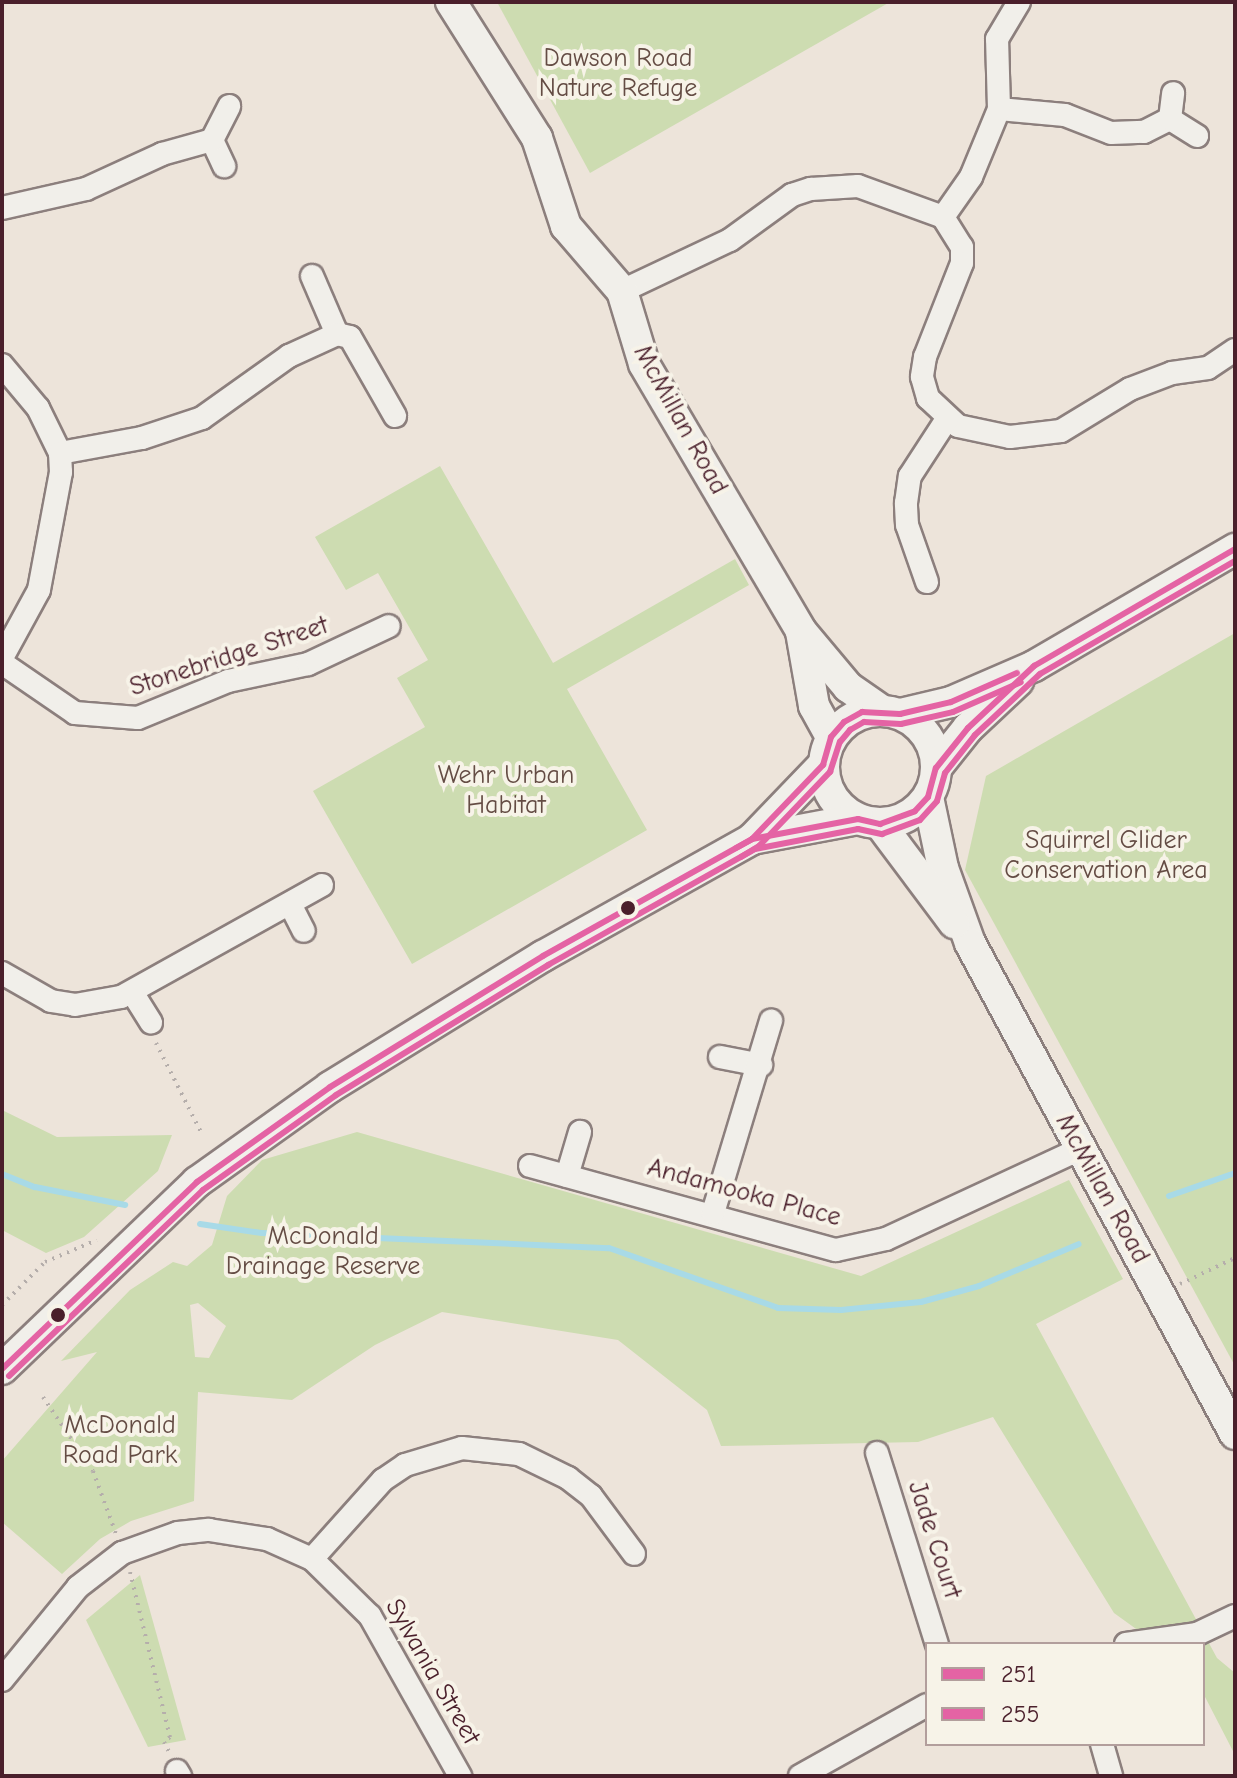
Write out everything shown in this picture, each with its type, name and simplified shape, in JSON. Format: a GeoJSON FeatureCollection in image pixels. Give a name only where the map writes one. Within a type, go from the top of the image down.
{"type":"FeatureCollection","features":[{"type":"Feature","properties":{"kind":"main road","name":"McMillan Road"},"geometry":{"type":"LineString","coordinates":[[451,2],[537,138],[566,226],[622,291],[644,364],[801,631],[848,687],[890,712]]}},
{"type":"Feature","properties":{"kind":"main road"},"geometry":{"type":"LineString","coordinates":[[2,1369],[134,1239],[245,1144],[451,1010],[752,839],[862,712],[890,712],[951,702],[1034,666],[1235,549]]}},
{"type":"Feature","properties":{"kind":"main road","name":"McMillan Road"},"geometry":{"type":"LineString","coordinates":[[801,631],[814,706],[827,751]]}},
{"type":"Feature","properties":{"kind":"main road"},"geometry":{"type":"LineString","coordinates":[[752,839],[869,822],[915,811],[928,797],[936,768],[968,728],[1034,666]]}},
{"type":"Feature","properties":{"kind":"main road"},"geometry":{"type":"LineString","coordinates":[[890,712],[927,735],[936,768]]}},
{"type":"Feature","properties":{"kind":"main road"},"geometry":{"type":"LineString","coordinates":[[827,751],[832,798],[869,822]]}},
{"type":"Feature","properties":{"kind":"main road","name":"McMillan Road"},"geometry":{"type":"LineString","coordinates":[[928,797],[943,868],[970,943],[1235,1434]]}},
{"type":"Feature","properties":{"kind":"main road","name":"McMillan Road"},"geometry":{"type":"LineString","coordinates":[[869,822],[970,943]]}},
{"type":"Feature","properties":{"kind":"street"},"geometry":{"type":"LineString","coordinates":[[943,217],[971,177],[999,109],[997,39],[1019,2]]}},
{"type":"Feature","properties":{"kind":"street"},"geometry":{"type":"LineString","coordinates":[[1170,119],[1173,93]]}},
{"type":"Feature","properties":{"kind":"street"},"geometry":{"type":"LineString","coordinates":[[2,208],[86,189],[162,154],[212,140],[229,106]]}},
{"type":"Feature","properties":{"kind":"street"},"geometry":{"type":"LineString","coordinates":[[999,109],[1065,115],[1111,133],[1144,132],[1170,119]]}},
{"type":"Feature","properties":{"kind":"street"},"geometry":{"type":"LineString","coordinates":[[1170,119],[1197,136]]}},
{"type":"Feature","properties":{"kind":"street"},"geometry":{"type":"LineString","coordinates":[[212,140],[224,166]]}},
{"type":"Feature","properties":{"kind":"street"},"geometry":{"type":"LineString","coordinates":[[622,291],[730,240],[792,195],[811,189],[858,186],[943,217],[962,247],[962,263],[925,357],[922,377],[928,398],[947,419],[1010,437],[1061,431],[1130,389],[1172,373],[1208,368],[1235,350]]}},
{"type":"Feature","properties":{"kind":"street"},"geometry":{"type":"LineString","coordinates":[[312,276],[337,334]]}},
{"type":"Feature","properties":{"kind":"street"},"geometry":{"type":"LineString","coordinates":[[60,453],[142,438],[202,418],[289,356],[337,334],[350,337],[395,416]]}},
{"type":"Feature","properties":{"kind":"street"},"geometry":{"type":"LineString","coordinates":[[2,365],[38,408],[60,453],[61,472],[39,590],[2,660]]}},
{"type":"Feature","properties":{"kind":"street"},"geometry":{"type":"LineString","coordinates":[[929,567],[907,525],[910,476],[947,419]]}},
{"type":"Feature","properties":{"kind":"street","name":"Stonebridge Street"},"geometry":{"type":"LineString","coordinates":[[2,660],[75,713],[138,718],[228,681],[308,664],[389,626]]}},
{"type":"Feature","properties":{"kind":"street"},"geometry":{"type":"LineString","coordinates":[[2,973],[32,992],[75,1005],[132,992],[322,885]]}},
{"type":"Feature","properties":{"kind":"street"},"geometry":{"type":"LineString","coordinates":[[290,904],[304,931]]}},
{"type":"Feature","properties":{"kind":"street"},"geometry":{"type":"LineString","coordinates":[[132,992],[151,1022]]}},
{"type":"Feature","properties":{"kind":"street"},"geometry":{"type":"LineString","coordinates":[[713,1213],[739,1116],[761,1065],[771,1021]]}},
{"type":"Feature","properties":{"kind":"street"},"geometry":{"type":"LineString","coordinates":[[720,1057],[761,1065]]}},
{"type":"Feature","properties":{"kind":"street"},"geometry":{"type":"LineString","coordinates":[[567,1176],[580,1132]]}},
{"type":"Feature","properties":{"kind":"street","name":"Andamooka Place"},"geometry":{"type":"LineString","coordinates":[[530,1166],[713,1213],[820,1247],[861,1247],[1080,1149]]}},
{"type":"Feature","properties":{"kind":"street"},"geometry":{"type":"LineString","coordinates":[[312,1559],[383,1480],[405,1465],[462,1448],[519,1454],[568,1478],[591,1496],[634,1554]]}},
{"type":"Feature","properties":{"kind":"street","name":"Jade Court"},"geometry":{"type":"LineString","coordinates":[[877,1453],[936,1642]]}},
{"type":"Feature","properties":{"kind":"street","name":"Sylvania Street"},"geometry":{"type":"LineString","coordinates":[[2,1680],[78,1587],[122,1553],[178,1533],[209,1530],[267,1539],[312,1559],[370,1616],[460,1776]]}},
{"type":"Feature","properties":{"kind":"street"},"geometry":{"type":"LineString","coordinates":[[1140,1642],[1197,1634],[1235,1616]]}},
{"type":"Feature","properties":{"kind":"street"},"geometry":{"type":"LineString","coordinates":[[800,1776],[838,1767],[925,1706]]}},
{"type":"Feature","properties":{"kind":"street"},"geometry":{"type":"LineString","coordinates":[[1103,1746],[1111,1776]]}},
{"type":"Feature","properties":{"kind":"path"},"geometry":{"type":"LineString","coordinates":[[151,1022],[151,1033],[202,1134]]}},
{"type":"Feature","properties":{"kind":"path"},"geometry":{"type":"LineString","coordinates":[[2,1305],[45,1262],[80,1250],[103,1235]]}},
{"type":"Feature","properties":{"kind":"path"},"geometry":{"type":"LineString","coordinates":[[1160,1295],[1235,1258]]}},
{"type":"Feature","properties":{"kind":"path"},"geometry":{"type":"LineString","coordinates":[[43,1397],[93,1471],[140,1599],[170,1737],[164,1742],[179,1774]]}},
{"type":"Feature","properties":{"kind":"green space","name":"Dawson Road Nature Refuge"},"geometry":{"type":"Polygon","coordinates":[[[497,2],[890,2],[590,173],[497,2]]]}},
{"type":"Feature","properties":{"kind":"green space","name":"Wehr Urban Habitat"},"geometry":{"type":"Polygon","coordinates":[[[440,466],[553,663],[735,559],[749,585],[567,689],[647,830],[412,964],[313,791],[425,727],[397,678],[428,660],[378,573],[346,590],[315,537],[440,466]]]}},
{"type":"Feature","properties":{"kind":"green space","name":"Squirrel Glider Conservation Area"},"geometry":{"type":"Polygon","coordinates":[[[1235,633],[1235,1366],[965,870],[986,776],[1235,633]]]}},
{"type":"Feature","properties":{"kind":"green space"},"geometry":{"type":"Polygon","coordinates":[[[2,1110],[57,1137],[172,1135],[158,1171],[84,1237],[46,1253],[2,1230],[2,1110]]]}},
{"type":"Feature","properties":{"kind":"green space","name":"McDonald Drainage Reserve"},"geometry":{"type":"Polygon","coordinates":[[[357,1132],[861,1276],[1069,1180],[1123,1279],[1036,1324],[1217,1658],[1235,1673],[1235,1755],[1205,1697],[1205,1642],[1154,1642],[1114,1613],[993,1417],[918,1442],[721,1446],[707,1410],[618,1340],[442,1312],[375,1345],[292,1400],[198,1392],[194,1501],[131,1521],[100,1539],[62,1574],[2,1522],[2,1461],[97,1352],[61,1361],[130,1290],[173,1262],[187,1266],[212,1245],[227,1196],[262,1160],[357,1132]],[[198,1303],[190,1305],[195,1357],[209,1358],[226,1326],[198,1303]]]}},
{"type":"Feature","properties":{"kind":"green space"},"geometry":{"type":"Polygon","coordinates":[[[140,1575],[186,1740],[148,1747],[86,1620],[140,1575]]]}},
{"type":"Feature","properties":{"kind":"waterway"},"geometry":{"type":"LineString","coordinates":[[1169,1196],[1235,1173]]}},
{"type":"Feature","properties":{"kind":"waterway"},"geometry":{"type":"LineString","coordinates":[[2,1174],[35,1187],[125,1205]]}},
{"type":"Feature","properties":{"kind":"waterway"},"geometry":{"type":"LineString","coordinates":[[200,1224],[262,1233],[609,1248],[778,1308],[841,1310],[921,1302],[979,1286],[1079,1244]]}},
{"type":"Feature","properties":{"kind":"transit line","name":"251"},"geometry":{"type":"LineString","coordinates":[[2,1369],[197,1182],[330,1087],[543,956],[752,839],[858,819],[880,824],[915,811],[928,797],[936,768],[968,728],[1034,666],[1235,549]]}},
{"type":"Feature","properties":{"kind":"transit line","name":"255"},"geometry":{"type":"LineString","coordinates":[[9,1376],[203,1190],[336,1095],[548,965],[755,849],[858,829],[882,834],[920,820],[937,801],[945,773],[975,735],[1040,674],[1235,561]]}},
{"type":"Feature","properties":{"kind":"transit line","name":"251"},"geometry":{"type":"LineString","coordinates":[[736,848],[752,839],[823,765],[831,737],[844,722],[862,712],[900,714],[951,702],[1017,673]]}},
{"type":"Feature","properties":{"kind":"transit line","name":"255"},"geometry":{"type":"LineString","coordinates":[[741,857],[759,846],[830,772],[840,742],[850,730],[864,722],[901,724],[953,712],[1021,682]]}},
{"type":"Feature","properties":{"kind":"park label","name":"McDonald Road Park"},"geometry":{"type":"Point","coordinates":[120,1441]}}]}
